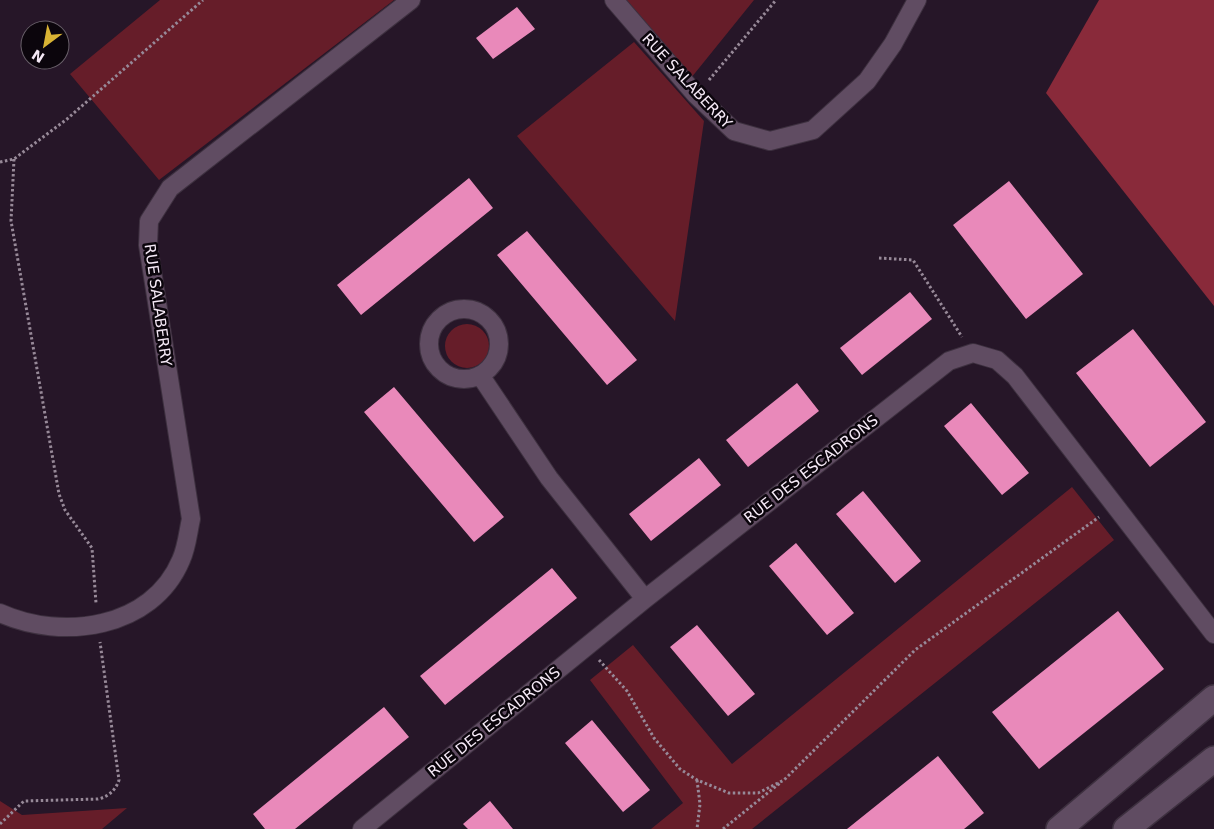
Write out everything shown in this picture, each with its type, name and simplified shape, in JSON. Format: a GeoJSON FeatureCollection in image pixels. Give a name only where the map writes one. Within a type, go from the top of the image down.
{"type":"FeatureCollection","features":[{"type":"Feature","properties":{"kind":"street","name":"RUE SALABERRY"},"geometry":{"type":"LineString","coordinates":[[98,626],[133,613],[162,590],[181,560],[192,519],[148,245],[149,221],[170,188],[410,0]]}},
{"type":"Feature","properties":{"kind":"street","name":"RUE SALABERRY"},"geometry":{"type":"LineString","coordinates":[[614,0],[696,95],[734,132],[770,141],[813,130],[867,81],[893,44],[917,0]]}},
{"type":"Feature","properties":{"kind":"street"},"geometry":{"type":"LineString","coordinates":[[459,309],[470,310],[482,314],[493,326],[499,343],[497,355],[490,367],[480,374],[472,378],[456,378],[442,372],[432,360],[428,344],[430,332],[444,314],[459,309]]}},
{"type":"Feature","properties":{"kind":"street"},"geometry":{"type":"LineString","coordinates":[[973,353],[997,360],[1015,376],[1214,634]]}},
{"type":"Feature","properties":{"kind":"street","name":"RUE DES ESCADRONS"},"geometry":{"type":"LineString","coordinates":[[362,829],[645,599],[949,361],[973,353]]}},
{"type":"Feature","properties":{"kind":"street"},"geometry":{"type":"LineString","coordinates":[[480,374],[549,478],[645,599]]}},
{"type":"Feature","properties":{"kind":"street"},"geometry":{"type":"LineString","coordinates":[[0,613],[44,626],[98,626]]}},
{"type":"Feature","properties":{"kind":"street"},"geometry":{"type":"LineString","coordinates":[[1059,829],[1214,698]]}},
{"type":"Feature","properties":{"kind":"street"},"geometry":{"type":"LineString","coordinates":[[1126,829],[1214,759]]}},
{"type":"Feature","properties":{"kind":"path"},"geometry":{"type":"LineString","coordinates":[[0,162],[14,159],[67,119],[203,0]]}},
{"type":"Feature","properties":{"kind":"path"},"geometry":{"type":"LineString","coordinates":[[696,95],[776,0]]}},
{"type":"Feature","properties":{"kind":"path"},"geometry":{"type":"LineString","coordinates":[[0,824],[24,801],[104,798],[118,785],[119,780],[98,626],[92,548],[65,510],[59,494],[11,222],[14,159]]}},
{"type":"Feature","properties":{"kind":"path"},"geometry":{"type":"LineString","coordinates":[[880,258],[913,260],[973,353]]}},
{"type":"Feature","properties":{"kind":"path"},"geometry":{"type":"LineString","coordinates":[[723,829],[784,780],[915,650],[1116,505]]}},
{"type":"Feature","properties":{"kind":"path"},"geometry":{"type":"LineString","coordinates":[[587,647],[628,691],[654,738],[680,769],[697,780],[730,793],[758,793],[784,780]]}},
{"type":"Feature","properties":{"kind":"path"},"geometry":{"type":"LineString","coordinates":[[697,780],[700,804],[697,829]]}},
{"type":"Feature","properties":{"kind":"shaded area"},"geometry":{"type":"Polygon","coordinates":[[[160,0],[394,0],[159,180],[70,74],[160,0]]]}},
{"type":"Feature","properties":{"kind":"shaded area"},"geometry":{"type":"Polygon","coordinates":[[[623,0],[754,0],[691,78],[623,0]]]}},
{"type":"Feature","properties":{"kind":"shaded area"},"geometry":{"type":"Polygon","coordinates":[[[1099,0],[1214,0],[1214,306],[1046,93],[1099,0]]]}},
{"type":"Feature","properties":{"kind":"shaded area"},"geometry":{"type":"Polygon","coordinates":[[[634,42],[704,121],[675,321],[517,136],[634,42]]]}},
{"type":"Feature","properties":{"kind":"shaded area"},"geometry":{"type":"Polygon","coordinates":[[[467,324],[479,328],[485,334],[489,346],[485,358],[479,364],[467,368],[455,364],[449,358],[445,346],[449,334],[455,328],[467,324]]]}},
{"type":"Feature","properties":{"kind":"shaded area"},"geometry":{"type":"Polygon","coordinates":[[[1072,487],[1114,540],[752,829],[651,829],[683,803],[590,680],[633,645],[732,764],[1072,487]]]}},
{"type":"Feature","properties":{"kind":"shaded area"},"geometry":{"type":"Polygon","coordinates":[[[0,801],[22,815],[127,808],[102,829],[0,829],[0,801]]]}},
{"type":"Feature","properties":{"kind":"building"},"geometry":{"type":"Polygon","coordinates":[[[517,7],[535,29],[493,59],[476,38],[517,7]]]}},
{"type":"Feature","properties":{"kind":"building"},"geometry":{"type":"Polygon","coordinates":[[[469,178],[493,208],[361,315],[337,285],[469,178]]]}},
{"type":"Feature","properties":{"kind":"building"},"geometry":{"type":"Polygon","coordinates":[[[1009,181],[1083,274],[1026,319],[953,225],[1009,181]]]}},
{"type":"Feature","properties":{"kind":"building"},"geometry":{"type":"Polygon","coordinates":[[[527,231],[637,360],[607,385],[497,255],[527,231]]]}},
{"type":"Feature","properties":{"kind":"building"},"geometry":{"type":"Polygon","coordinates":[[[910,292],[932,319],[862,375],[840,348],[910,292]]]}},
{"type":"Feature","properties":{"kind":"building"},"geometry":{"type":"Polygon","coordinates":[[[1133,329],[1206,422],[1150,467],[1076,373],[1133,329]]]}},
{"type":"Feature","properties":{"kind":"building"},"geometry":{"type":"Polygon","coordinates":[[[797,383],[819,411],[748,467],[726,440],[797,383]]]}},
{"type":"Feature","properties":{"kind":"building"},"geometry":{"type":"Polygon","coordinates":[[[394,387],[504,517],[474,542],[364,412],[394,387]]]}},
{"type":"Feature","properties":{"kind":"building"},"geometry":{"type":"Polygon","coordinates":[[[971,403],[1029,473],[1002,495],[944,426],[971,403]]]}},
{"type":"Feature","properties":{"kind":"building"},"geometry":{"type":"Polygon","coordinates":[[[699,458],[721,485],[651,541],[629,514],[699,458]]]}},
{"type":"Feature","properties":{"kind":"building"},"geometry":{"type":"Polygon","coordinates":[[[863,491],[921,561],[895,583],[836,514],[863,491]]]}},
{"type":"Feature","properties":{"kind":"building"},"geometry":{"type":"Polygon","coordinates":[[[796,543],[854,613],[827,635],[769,566],[796,543]]]}},
{"type":"Feature","properties":{"kind":"building"},"geometry":{"type":"Polygon","coordinates":[[[552,568],[577,598],[445,705],[420,676],[552,568]]]}},
{"type":"Feature","properties":{"kind":"building"},"geometry":{"type":"Polygon","coordinates":[[[1118,611],[1164,669],[1039,769],[992,712],[1118,611]]]}},
{"type":"Feature","properties":{"kind":"building"},"geometry":{"type":"Polygon","coordinates":[[[697,625],[755,694],[728,716],[670,647],[697,625]]]}},
{"type":"Feature","properties":{"kind":"building"},"geometry":{"type":"Polygon","coordinates":[[[384,707],[409,737],[295,829],[265,829],[253,814],[384,707]]]}},
{"type":"Feature","properties":{"kind":"building"},"geometry":{"type":"Polygon","coordinates":[[[592,720],[650,790],[623,812],[565,743],[592,720]]]}},
{"type":"Feature","properties":{"kind":"building"},"geometry":{"type":"Polygon","coordinates":[[[938,756],[984,813],[964,829],[847,829],[938,756]]]}},
{"type":"Feature","properties":{"kind":"building"},"geometry":{"type":"Polygon","coordinates":[[[490,801],[513,829],[468,829],[463,824],[490,801]]]}}]}
